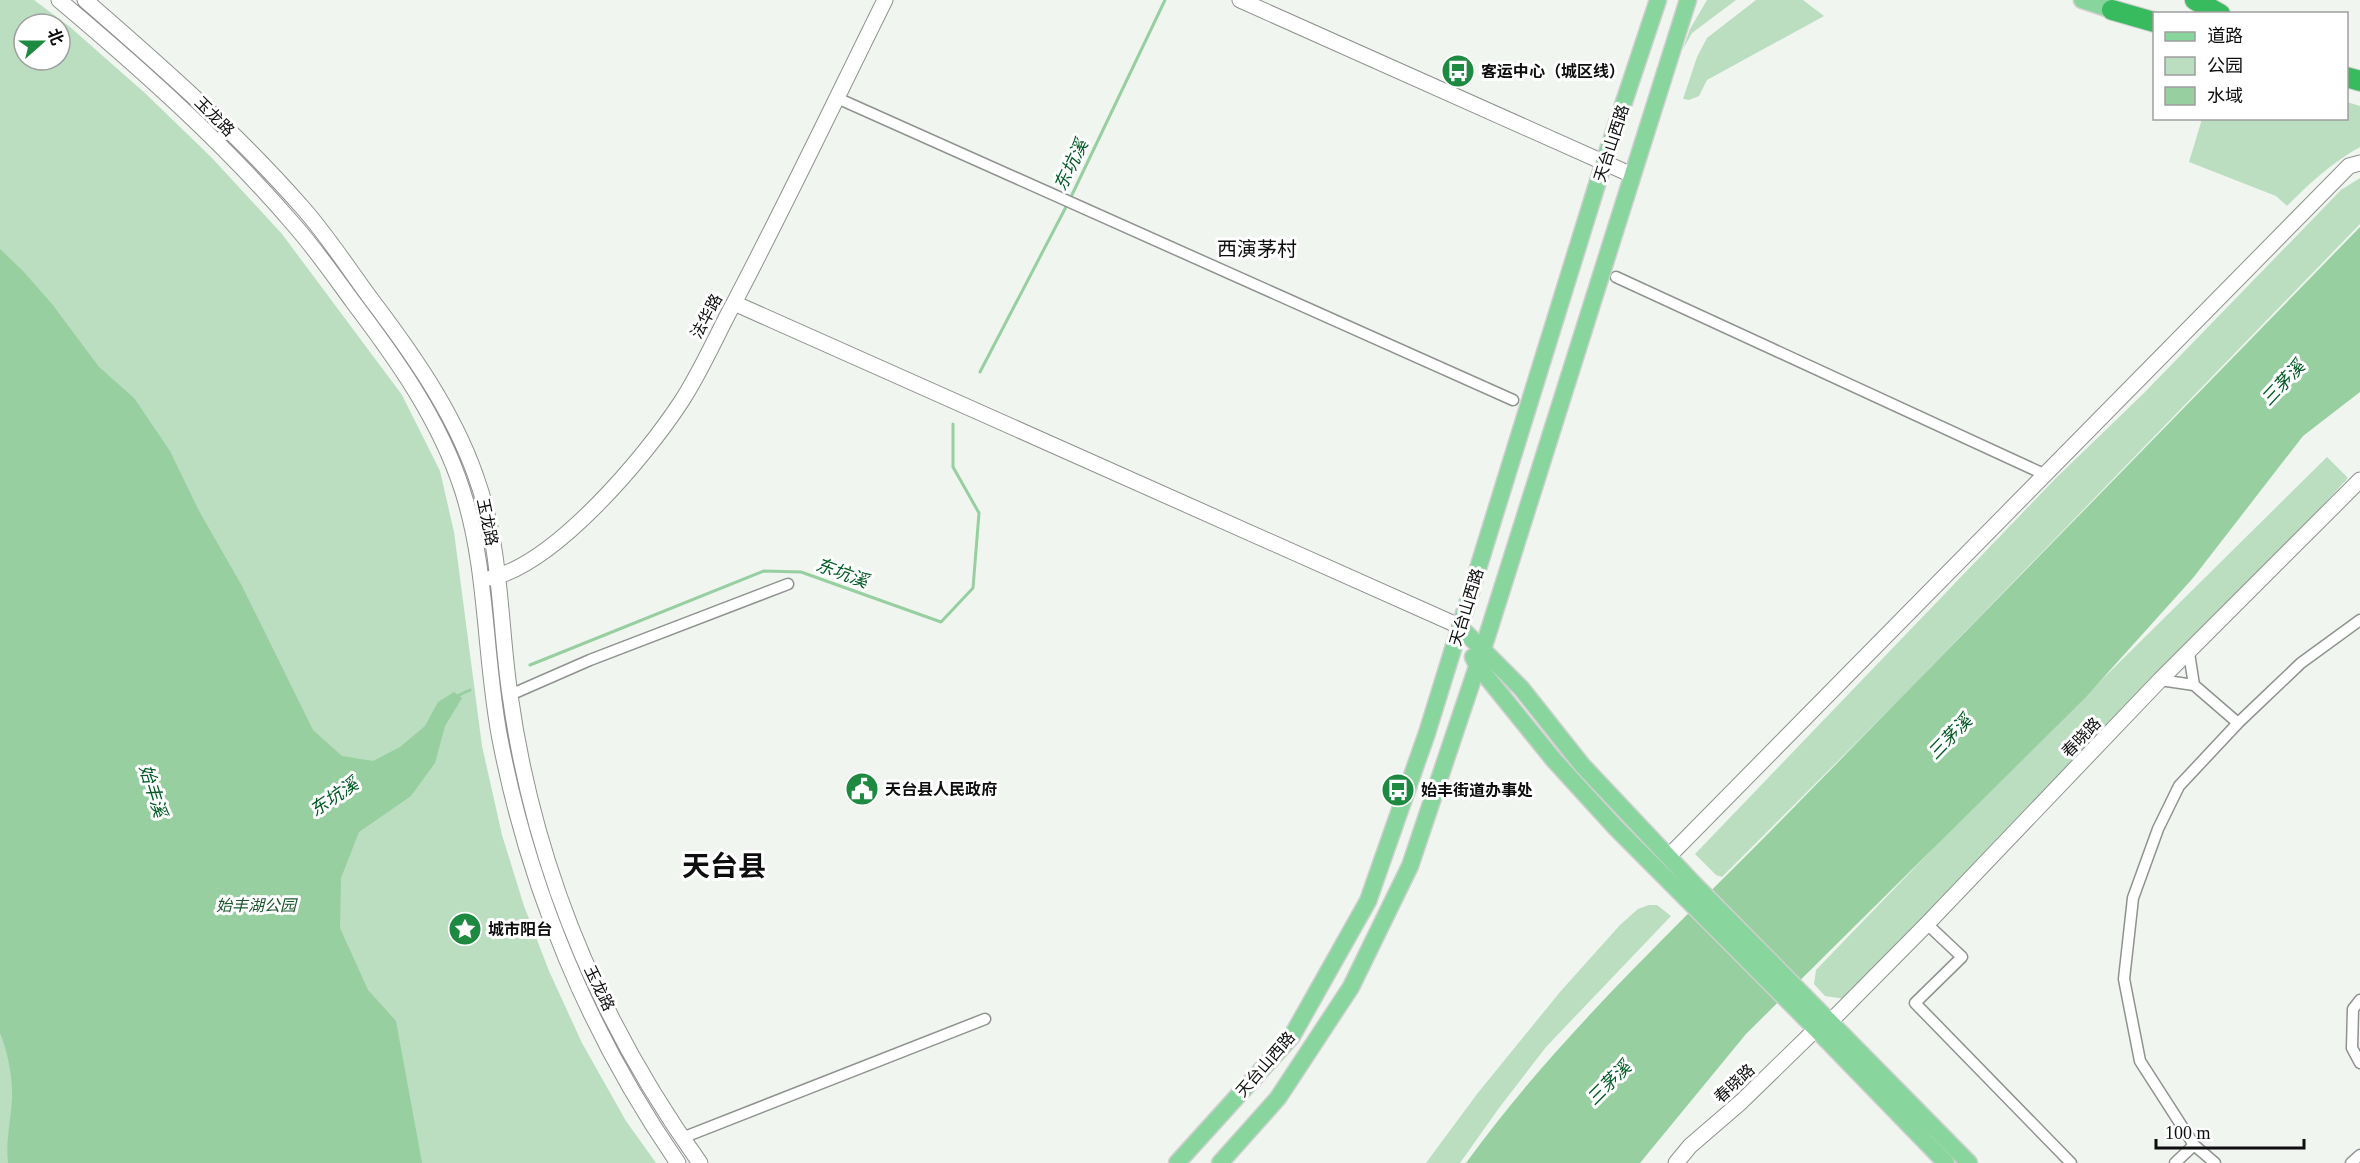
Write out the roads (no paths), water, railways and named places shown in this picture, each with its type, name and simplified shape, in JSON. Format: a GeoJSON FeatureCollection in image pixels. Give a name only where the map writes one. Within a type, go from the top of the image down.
{"type":"FeatureCollection","features":[{"type":"Feature","properties":{"kind":"highway"},"geometry":{"type":"LineString","coordinates":[[2195,0],[2216,12]]}},
{"type":"Feature","properties":{"kind":"highway"},"geometry":{"type":"LineString","coordinates":[[2112,10],[2153,22]]}},
{"type":"Feature","properties":{"kind":"main road","name":"玉龙路"},"geometry":{"type":"LineString","coordinates":[[58,0],[116,48],[195,120],[251,178],[297,228],[401,365],[448,454],[462,490],[474,535],[500,736],[519,820],[543,902],[566,960],[623,1075],[678,1163]]}},
{"type":"Feature","properties":{"kind":"main road","name":"玉龙路"},"geometry":{"type":"LineString","coordinates":[[85,0],[161,67],[241,143],[303,208],[396,332],[442,401],[476,474],[497,555],[510,695],[536,824],[557,893],[616,1030],[648,1087],[700,1163]]}},
{"type":"Feature","properties":{"kind":"main road","name":"法华路"},"geometry":{"type":"LineString","coordinates":[[480,581],[499,576],[530,562],[547,551],[579,523],[635,462],[682,401],[734,303],[885,0]]}},
{"type":"Feature","properties":{"kind":"main road"},"geometry":{"type":"LineString","coordinates":[[1240,0],[1632,175]]}},
{"type":"Feature","properties":{"kind":"main road","name":"天台山西路"},"geometry":{"type":"LineString","coordinates":[[1176,1163],[1292,1036],[1368,901],[1428,733],[1459,626],[1604,162],[1658,0]]}},
{"type":"Feature","properties":{"kind":"main road"},"geometry":{"type":"LineString","coordinates":[[1685,8],[1697,0]]}},
{"type":"Feature","properties":{"kind":"main road"},"geometry":{"type":"LineString","coordinates":[[2082,0],[2112,10]]}},
{"type":"Feature","properties":{"kind":"main road","name":"天台山西路"},"geometry":{"type":"LineString","coordinates":[[1220,1163],[1278,1098],[1351,987],[1415,854],[1483,649],[1685,8]]}},
{"type":"Feature","properties":{"kind":"main road"},"geometry":{"type":"LineString","coordinates":[[1669,856],[2349,166],[2360,163]]}},
{"type":"Feature","properties":{"kind":"main road"},"geometry":{"type":"LineString","coordinates":[[734,303],[1459,626],[1521,688],[1582,765],[1669,856],[1689,890]]}},
{"type":"Feature","properties":{"kind":"main road","name":"春晓路"},"geometry":{"type":"LineString","coordinates":[[1676,1163],[1690,1146],[1823,1026],[1927,924],[2160,680],[2360,480]]}},
{"type":"Feature","properties":{"kind":"main road"},"geometry":{"type":"LineString","coordinates":[[1459,626],[1477,665],[1554,759],[1616,828],[1689,890],[1799,1001],[1946,1163]]}},
{"type":"Feature","properties":{"kind":"main road"},"geometry":{"type":"LineString","coordinates":[[1388,844],[1415,854]]}},
{"type":"Feature","properties":{"kind":"main road"},"geometry":{"type":"LineString","coordinates":[[1823,1026],[1969,1163]]}},
{"type":"Feature","properties":{"kind":"main road"},"geometry":{"type":"LineString","coordinates":[[1292,1036],[1310,1050]]}},
{"type":"Feature","properties":{"kind":"street"},"geometry":{"type":"LineString","coordinates":[[837,98],[1513,400]]}},
{"type":"Feature","properties":{"kind":"street"},"geometry":{"type":"LineString","coordinates":[[1616,277],[2046,475]]}},
{"type":"Feature","properties":{"kind":"street"},"geometry":{"type":"LineString","coordinates":[[510,695],[590,660],[788,584]]}},
{"type":"Feature","properties":{"kind":"street"},"geometry":{"type":"LineString","coordinates":[[2215,1163],[2194,1145],[2140,1061],[2124,979],[2133,898],[2158,829],[2179,786],[2238,723],[2301,663],[2360,620]]}},
{"type":"Feature","properties":{"kind":"street"},"geometry":{"type":"LineString","coordinates":[[2189,653],[2194,685]]}},
{"type":"Feature","properties":{"kind":"street"},"geometry":{"type":"LineString","coordinates":[[2160,680],[2194,685],[2238,723]]}},
{"type":"Feature","properties":{"kind":"street"},"geometry":{"type":"LineString","coordinates":[[1927,924],[1962,957],[1915,1003],[2071,1163]]}},
{"type":"Feature","properties":{"kind":"street"},"geometry":{"type":"LineString","coordinates":[[2360,1000],[2353,1009],[2352,1048],[2360,1062]]}},
{"type":"Feature","properties":{"kind":"street"},"geometry":{"type":"LineString","coordinates":[[682,1138],[985,1019]]}},
{"type":"Feature","properties":{"kind":"street"},"geometry":{"type":"LineString","coordinates":[[2175,1163],[2194,1145]]}},
{"type":"Feature","properties":{"kind":"street"},"geometry":{"type":"LineString","coordinates":[[2351,1163],[2360,1155]]}},
{"type":"Feature","properties":{"kind":"water","name":"三茅溪"},"geometry":{"type":"Polygon","coordinates":[[[2360,227],[2360,392],[2303,436],[2193,578],[2085,698],[1746,1034],[1640,1163],[1466,1163],[1543,1066],[1627,976],[2360,227]]]}},
{"type":"Feature","properties":{"kind":"water","name":"始丰溪"},"geometry":{"type":"Polygon","coordinates":[[[0,249],[52,304],[99,367],[134,398],[170,451],[199,511],[242,586],[313,730],[342,756],[373,761],[400,747],[425,726],[438,702],[454,692],[462,698],[445,726],[435,763],[411,796],[359,832],[341,878],[340,928],[368,990],[396,1021],[422,1163],[8,1163],[12,1088],[5,1046],[0,1033],[0,249]]]}},
{"type":"Feature","properties":{"kind":"waterway","name":"东坑溪"},"geometry":{"type":"LineString","coordinates":[[1070,199],[1165,0]]}},
{"type":"Feature","properties":{"kind":"waterway","name":"东坑溪"},"geometry":{"type":"LineString","coordinates":[[980,372],[1067,205]]}},
{"type":"Feature","properties":{"kind":"waterway","name":"东坑溪"},"geometry":{"type":"LineString","coordinates":[[530,665],[764,571],[801,572],[941,622],[973,588],[979,513],[953,467],[953,424]]}},
{"type":"Feature","properties":{"kind":"waterway","name":"东坑溪"},"geometry":{"type":"LineString","coordinates":[[455,697],[470,690]]}},
{"type":"Feature","properties":{"kind":"place","name":"客运中心（城区线）"},"geometry":{"type":"Point","coordinates":[1458,71]}},
{"type":"Feature","properties":{"kind":"place","name":"天台县人民政府"},"geometry":{"type":"Point","coordinates":[862,789]}},
{"type":"Feature","properties":{"kind":"place","name":"始丰街道办事处"},"geometry":{"type":"Point","coordinates":[1398,790]}},
{"type":"Feature","properties":{"kind":"place","name":"城市阳台"},"geometry":{"type":"Point","coordinates":[465,929]}},
{"type":"Feature","properties":{"kind":"district","name":"西演茅村"},"geometry":{"type":"Point","coordinates":[1257,249]}},
{"type":"Feature","properties":{"kind":"district","name":"天台县"},"geometry":{"type":"Point","coordinates":[724,866]}},
{"type":"Feature","properties":{"kind":"park label","name":"始丰湖公园"},"geometry":{"type":"Point","coordinates":[256,905]}}]}
